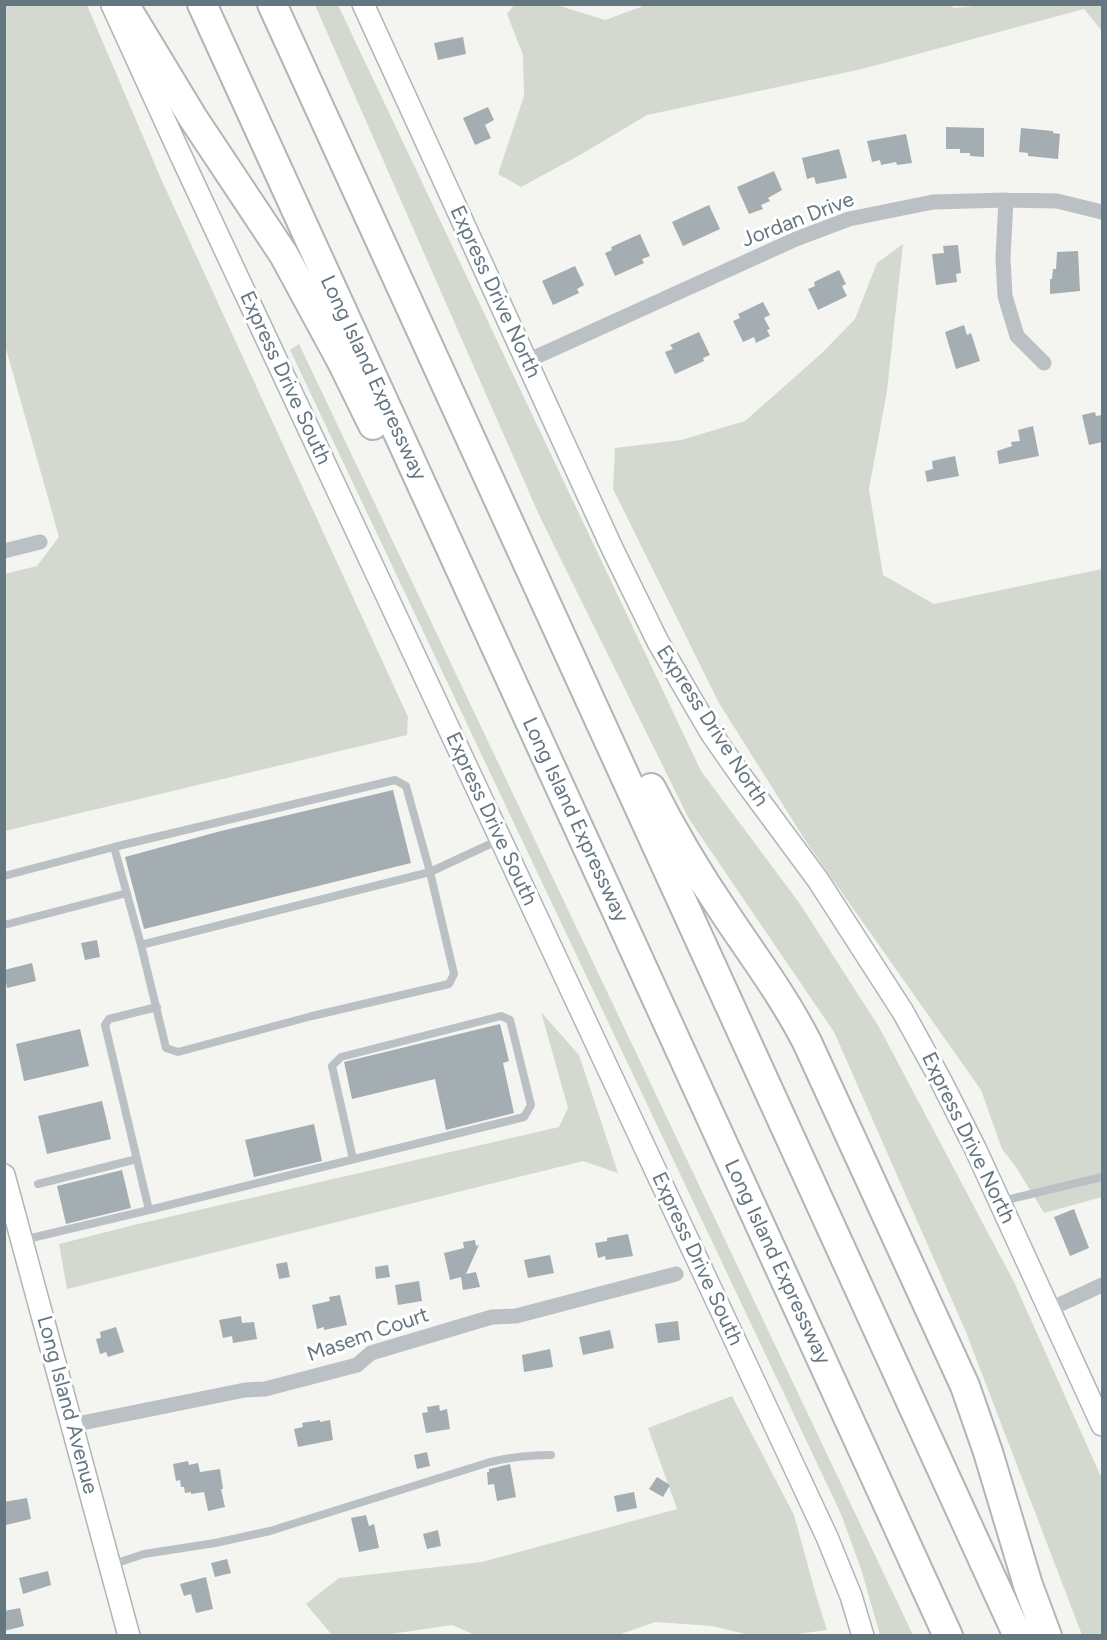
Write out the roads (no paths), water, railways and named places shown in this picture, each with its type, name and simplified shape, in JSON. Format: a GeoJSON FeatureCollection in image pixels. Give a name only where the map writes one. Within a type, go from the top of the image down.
{"type":"FeatureCollection","features":[{"type":"Feature","properties":{"kind":"highway"},"geometry":{"type":"LineString","coordinates":[[124,4],[187,108],[301,284],[342,362],[437,559],[515,690]]}},
{"type":"Feature","properties":{"kind":"highway","name":"Long Island Expressway"},"geometry":{"type":"LineString","coordinates":[[202,4],[948,1635]]}},
{"type":"Feature","properties":{"kind":"highway"},"geometry":{"type":"LineString","coordinates":[[272,4],[1018,1635]]}},
{"type":"Feature","properties":{"kind":"highway"},"geometry":{"type":"LineString","coordinates":[[283,4],[320,110]]}},
{"type":"Feature","properties":{"kind":"highway"},"geometry":{"type":"LineString","coordinates":[[586,689],[621,731],[676,835],[725,913],[777,988],[807,1042],[965,1386],[1021,1563],[1047,1635]]}},
{"type":"Feature","properties":{"kind":"main road","name":"Express Drive South"},"geometry":{"type":"LineString","coordinates":[[112,4],[186,167],[827,1537],[851,1596],[863,1635]]}},
{"type":"Feature","properties":{"kind":"main road","name":"Express Drive North"},"geometry":{"type":"LineString","coordinates":[[363,4],[612,548],[658,642],[711,733],[818,880],[903,1012],[940,1079],[1000,1202],[1102,1425]]}},
{"type":"Feature","properties":{"kind":"main road","name":"Long Island Avenue"},"geometry":{"type":"LineString","coordinates":[[4,1175],[129,1635]]}},
{"type":"Feature","properties":{"kind":"street"},"geometry":{"type":"LineString","coordinates":[[1006,200],[1003,258],[1005,296],[1017,336],[1044,363]]}},
{"type":"Feature","properties":{"kind":"street","name":"Jordan Drive"},"geometry":{"type":"LineString","coordinates":[[527,361],[796,239],[849,219],[933,202],[1057,201],[1102,212]]}},
{"type":"Feature","properties":{"kind":"street"},"geometry":{"type":"LineString","coordinates":[[4,551],[40,542]]}},
{"type":"Feature","properties":{"kind":"street","name":"Masem Court"},"geometry":{"type":"LineString","coordinates":[[72,1425],[244,1390],[265,1389],[357,1365],[372,1353],[492,1317],[516,1316],[676,1274]]}},
{"type":"Feature","properties":{"kind":"street"},"geometry":{"type":"LineString","coordinates":[[1050,1309],[1102,1286]]}},
{"type":"Feature","properties":{"kind":"lane"},"geometry":{"type":"LineString","coordinates":[[4,876],[114,847],[395,780],[406,786],[430,872],[454,974],[449,984],[312,1016],[178,1052],[166,1048],[114,847]]}},
{"type":"Feature","properties":{"kind":"lane"},"geometry":{"type":"LineString","coordinates":[[141,945],[430,872],[500,839]]}},
{"type":"Feature","properties":{"kind":"lane"},"geometry":{"type":"LineString","coordinates":[[4,925],[127,894]]}},
{"type":"Feature","properties":{"kind":"lane"},"geometry":{"type":"LineString","coordinates":[[149,1210],[105,1025],[109,1019],[157,1007]]}},
{"type":"Feature","properties":{"kind":"lane"},"geometry":{"type":"LineString","coordinates":[[23,1240],[149,1210],[525,1118],[531,1105],[510,1020],[501,1016],[341,1057],[332,1066],[353,1160]]}},
{"type":"Feature","properties":{"kind":"lane"},"geometry":{"type":"LineString","coordinates":[[38,1184],[137,1159]]}},
{"type":"Feature","properties":{"kind":"lane"},"geometry":{"type":"LineString","coordinates":[[1000,1202],[1102,1177]]}},
{"type":"Feature","properties":{"kind":"lane"},"geometry":{"type":"LineString","coordinates":[[110,1565],[144,1554],[215,1543],[270,1531],[490,1461],[525,1455],[551,1455]]}}]}
